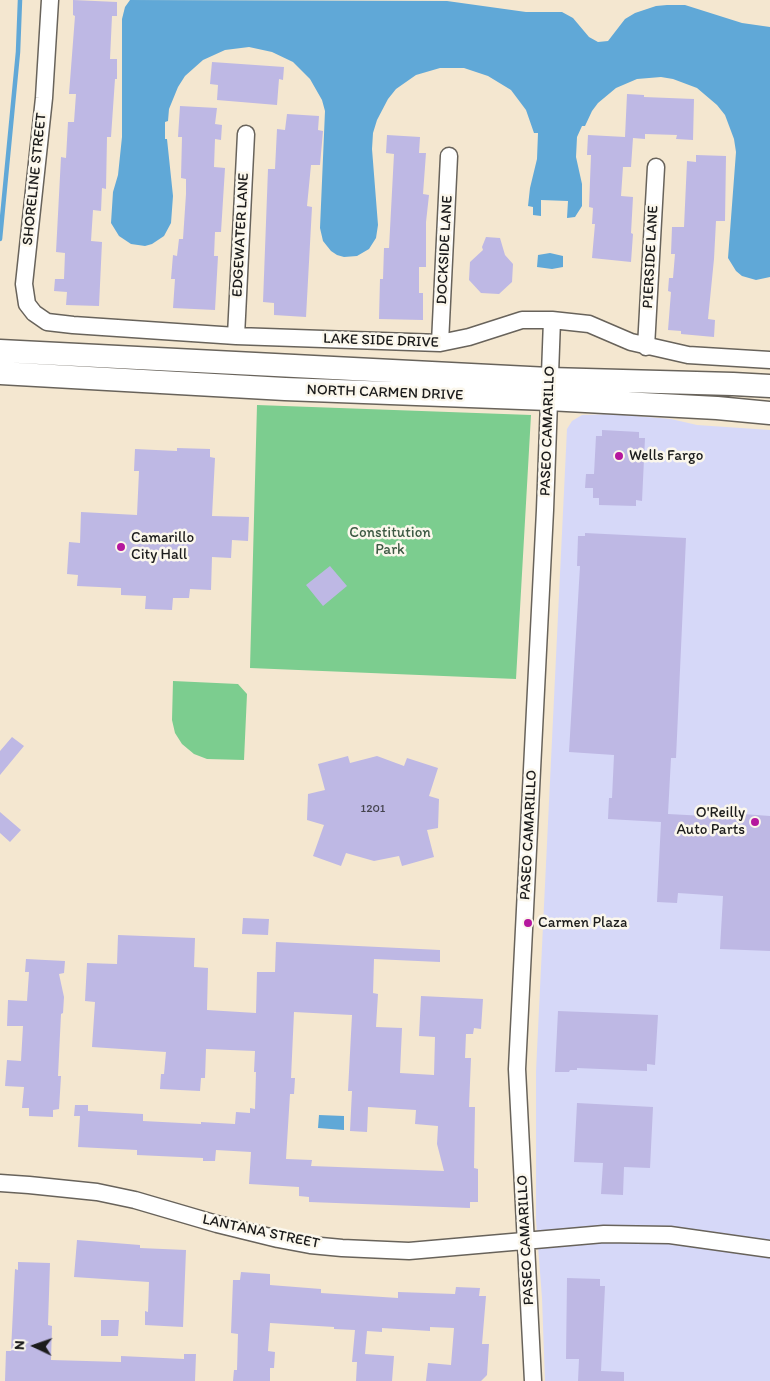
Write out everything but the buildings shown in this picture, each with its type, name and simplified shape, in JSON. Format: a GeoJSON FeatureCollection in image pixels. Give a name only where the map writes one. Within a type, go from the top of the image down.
{"type":"FeatureCollection","features":[{"type":"Feature","properties":{"kind":"main road","name":"NORTH CARMEN DRIVE"},"geometry":{"type":"LineString","coordinates":[[0,351],[549,389],[770,413]]}},
{"type":"Feature","properties":{"kind":"main road","name":"NORTH CARMEN DRIVE"},"geometry":{"type":"LineString","coordinates":[[0,372],[285,389],[549,389],[733,384],[770,386]]}},
{"type":"Feature","properties":{"kind":"street","name":"SHORELINE STREET"},"geometry":{"type":"LineString","coordinates":[[50,0],[44,98],[24,284],[28,304],[34,312],[47,322],[73,325]]}},
{"type":"Feature","properties":{"kind":"street","name":"EDGEWATER LANE"},"geometry":{"type":"LineString","coordinates":[[236,336],[246,134]]}},
{"type":"Feature","properties":{"kind":"street","name":"DOCKSIDE LANE"},"geometry":{"type":"LineString","coordinates":[[440,344],[450,156]]}},
{"type":"Feature","properties":{"kind":"street","name":"PIERSIDE LANE"},"geometry":{"type":"LineString","coordinates":[[646,346],[656,167]]}},
{"type":"Feature","properties":{"kind":"street","name":"LAKE SIDE DRIVE"},"geometry":{"type":"LineString","coordinates":[[73,325],[236,336],[440,344],[522,320],[552,320],[589,324],[646,346],[688,355],[770,360]]}},
{"type":"Feature","properties":{"kind":"street","name":"PASEO CAMARILLO"},"geometry":{"type":"LineString","coordinates":[[533,1381],[518,1070],[545,519],[552,320]]}},
{"type":"Feature","properties":{"kind":"street","name":"LANTANA STREET"},"geometry":{"type":"LineString","coordinates":[[0,1184],[97,1192],[135,1200],[217,1224],[278,1239],[342,1248],[409,1251],[604,1234],[670,1235],[770,1249]]}},
{"type":"Feature","properties":{"kind":"shaded area"},"geometry":{"type":"Polygon","coordinates":[[[613,414],[671,419],[697,425],[770,430],[770,1381],[545,1381],[542,1298],[536,1220],[536,1071],[567,429],[572,421],[582,415],[613,414]]]}},
{"type":"Feature","properties":{"kind":"green space","name":"Constitution Park"},"geometry":{"type":"Polygon","coordinates":[[[257,405],[531,415],[516,679],[250,668],[257,405]]]}},
{"type":"Feature","properties":{"kind":"green space"},"geometry":{"type":"Polygon","coordinates":[[[173,681],[238,684],[247,694],[244,760],[207,759],[194,754],[182,744],[175,733],[172,720],[173,681]]]}},
{"type":"Feature","properties":{"kind":"water"},"geometry":{"type":"Polygon","coordinates":[[[130,0],[447,1],[526,12],[562,12],[573,18],[589,37],[598,42],[608,41],[625,19],[635,13],[656,6],[667,5],[685,5],[742,23],[770,27],[770,277],[756,280],[742,276],[736,271],[728,258],[736,152],[734,139],[725,115],[717,105],[697,88],[673,79],[661,77],[637,79],[616,88],[598,103],[585,126],[582,126],[577,137],[576,157],[582,184],[582,206],[575,217],[567,218],[568,201],[541,200],[541,216],[533,215],[533,207],[528,206],[537,159],[538,133],[534,133],[526,110],[511,90],[488,76],[464,68],[440,68],[416,75],[396,89],[388,99],[377,120],[373,133],[372,149],[378,225],[376,238],[369,249],[357,256],[344,257],[337,255],[323,241],[320,228],[325,111],[322,100],[310,79],[293,62],[272,52],[249,47],[225,50],[203,60],[185,76],[178,87],[169,109],[168,121],[165,122],[165,139],[167,139],[173,196],[171,223],[164,236],[152,244],[145,246],[131,244],[119,236],[111,223],[113,192],[118,175],[122,137],[122,19],[125,7],[130,0]]]}},
{"type":"Feature","properties":{"kind":"water"},"geometry":{"type":"Polygon","coordinates":[[[550,253],[563,256],[563,267],[552,269],[537,267],[538,255],[550,253]]]}},
{"type":"Feature","properties":{"kind":"water"},"geometry":{"type":"Polygon","coordinates":[[[319,1115],[344,1116],[344,1130],[318,1128],[319,1115]]]}},
{"type":"Feature","properties":{"kind":"waterway"},"geometry":{"type":"LineString","coordinates":[[0,239],[18,52],[20,0]]}},
{"type":"Feature","properties":{"kind":"place","name":"Wells Fargo"},"geometry":{"type":"Point","coordinates":[619,456]}},
{"type":"Feature","properties":{"kind":"place","name":"Camarillo City Hall"},"geometry":{"type":"Point","coordinates":[121,547]}},
{"type":"Feature","properties":{"kind":"place","name":"O'Reilly Auto Parts"},"geometry":{"type":"Point","coordinates":[755,822]}},
{"type":"Feature","properties":{"kind":"place","name":"Carmen Plaza"},"geometry":{"type":"Point","coordinates":[528,923]}}]}
